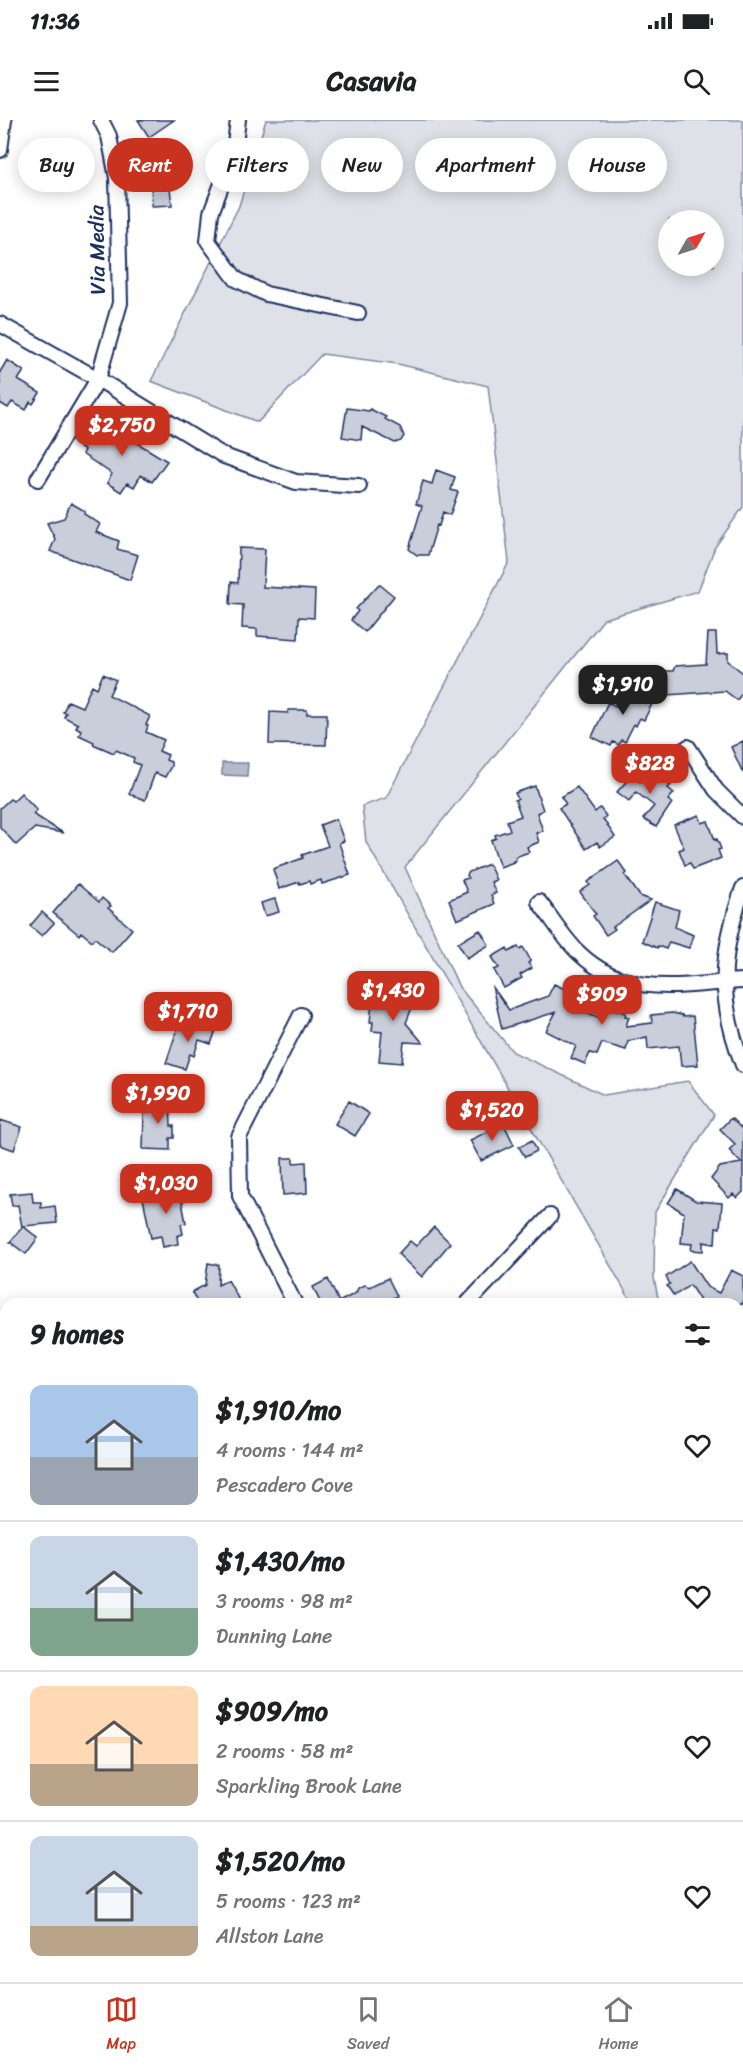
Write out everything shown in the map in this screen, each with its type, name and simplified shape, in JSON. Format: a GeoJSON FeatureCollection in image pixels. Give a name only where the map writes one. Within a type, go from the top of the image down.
{"type":"FeatureCollection","features":[{"type":"Feature","properties":{"kind":"street"},"geometry":{"type":"LineString","coordinates":[[0,150],[4,120]]}},
{"type":"Feature","properties":{"kind":"street","name":"Via Media"},"geometry":{"type":"LineString","coordinates":[[38,479],[98,379],[120,303],[117,178],[109,136],[101,120]]}},
{"type":"Feature","properties":{"kind":"street"},"geometry":{"type":"LineString","coordinates":[[238,120],[234,152],[211,213],[208,241],[236,279],[266,294],[358,313]]}},
{"type":"Feature","properties":{"kind":"street"},"geometry":{"type":"LineString","coordinates":[[0,324],[98,379],[224,456],[296,482],[359,486]]}},
{"type":"Feature","properties":{"kind":"street"},"geometry":{"type":"LineString","coordinates":[[688,747],[716,790],[743,817]]}},
{"type":"Feature","properties":{"kind":"street"},"geometry":{"type":"LineString","coordinates":[[743,888],[726,950],[723,982],[732,1036],[743,1065]]}},
{"type":"Feature","properties":{"kind":"street"},"geometry":{"type":"LineString","coordinates":[[539,902],[578,952],[597,967],[616,977],[641,985],[658,987],[743,981]]}},
{"type":"Feature","properties":{"kind":"street"},"geometry":{"type":"LineString","coordinates":[[292,1298],[240,1196],[239,1137],[301,1015]]}},
{"type":"Feature","properties":{"kind":"street"},"geometry":{"type":"LineString","coordinates":[[473,1298],[550,1216]]}},
{"type":"Feature","properties":{"kind":"shaded area"},"geometry":{"type":"Polygon","coordinates":[[[266,120],[743,120],[743,507],[715,547],[698,591],[604,619],[405,867],[459,987],[513,1052],[604,1095],[688,1081],[714,1115],[655,1212],[654,1278],[658,1298],[629,1298],[366,842],[362,806],[386,798],[509,562],[488,386],[398,364],[322,354],[258,422],[151,381],[239,206],[243,192],[309,192],[309,138],[260,138],[266,120]]]}},
{"type":"Feature","properties":{"kind":"water"},"geometry":{"type":"Polygon","coordinates":[[[222,763],[248,763],[247,776],[222,775],[222,763]]]}},
{"type":"Feature","properties":{"kind":"building"},"geometry":{"type":"Polygon","coordinates":[[[138,120],[174,120],[149,137],[138,120]]]}},
{"type":"Feature","properties":{"kind":"building"},"geometry":{"type":"Polygon","coordinates":[[[151,192],[170,192],[172,205],[152,206],[151,192]]]}},
{"type":"Feature","properties":{"kind":"building"},"geometry":{"type":"Polygon","coordinates":[[[7,360],[24,371],[18,380],[40,393],[33,404],[30,402],[26,410],[12,402],[8,408],[0,403],[0,372],[7,360]]]}},
{"type":"Feature","properties":{"kind":"building"},"geometry":{"type":"Polygon","coordinates":[[[347,408],[369,411],[370,409],[400,427],[404,436],[401,441],[395,443],[362,427],[361,440],[342,437],[347,408]]]}},
{"type":"Feature","properties":{"kind":"building"},"geometry":{"type":"Polygon","coordinates":[[[103,422],[167,461],[152,482],[141,475],[134,487],[127,483],[121,492],[107,483],[112,474],[82,454],[84,450],[80,448],[88,434],[94,438],[103,422]]]}},
{"type":"Feature","properties":{"kind":"building"},"geometry":{"type":"Polygon","coordinates":[[[436,470],[455,477],[451,490],[458,492],[450,515],[443,512],[428,555],[417,555],[409,549],[422,506],[416,504],[423,481],[432,484],[436,470]]]}},
{"type":"Feature","properties":{"kind":"building"},"geometry":{"type":"Polygon","coordinates":[[[71,503],[100,524],[96,532],[119,541],[117,549],[138,555],[130,580],[50,551],[55,539],[47,523],[64,518],[71,503]]]}},
{"type":"Feature","properties":{"kind":"building"},"geometry":{"type":"Polygon","coordinates":[[[239,548],[265,549],[263,587],[315,590],[314,618],[299,617],[298,639],[257,636],[257,629],[242,628],[243,605],[230,604],[231,582],[238,583],[239,548]]]}},
{"type":"Feature","properties":{"kind":"building"},"geometry":{"type":"Polygon","coordinates":[[[379,584],[394,596],[365,632],[351,620],[358,611],[356,609],[379,584]]]}},
{"type":"Feature","properties":{"kind":"building"},"geometry":{"type":"Polygon","coordinates":[[[708,633],[716,633],[717,654],[728,653],[728,661],[743,673],[743,692],[737,700],[725,691],[667,695],[666,671],[673,671],[675,666],[706,664],[708,633]]]}},
{"type":"Feature","properties":{"kind":"building"},"geometry":{"type":"Polygon","coordinates":[[[103,674],[116,680],[109,695],[150,716],[146,732],[164,740],[159,751],[168,755],[166,760],[171,762],[171,766],[165,777],[155,773],[145,800],[129,794],[140,765],[133,762],[134,758],[93,744],[94,742],[79,735],[81,730],[76,727],[78,724],[64,717],[66,713],[63,712],[68,701],[82,707],[92,685],[97,688],[103,674]]]}},
{"type":"Feature","properties":{"kind":"building"},"geometry":{"type":"Polygon","coordinates":[[[633,685],[656,696],[644,720],[640,718],[636,726],[634,724],[625,742],[621,740],[619,745],[613,742],[611,746],[592,737],[608,702],[616,706],[624,690],[630,692],[633,685]]]}},
{"type":"Feature","properties":{"kind":"building"},"geometry":{"type":"Polygon","coordinates":[[[288,710],[307,710],[307,714],[327,714],[326,745],[269,744],[270,712],[288,713],[288,710]]]}},
{"type":"Feature","properties":{"kind":"building"},"geometry":{"type":"Polygon","coordinates":[[[743,741],[743,773],[731,747],[743,741]]]}},
{"type":"Feature","properties":{"kind":"building"},"geometry":{"type":"Polygon","coordinates":[[[646,774],[650,776],[651,774],[656,778],[658,775],[671,785],[668,788],[674,793],[668,800],[672,803],[656,827],[643,819],[654,806],[636,792],[629,801],[617,792],[632,775],[640,782],[646,774]]]}},
{"type":"Feature","properties":{"kind":"building"},"geometry":{"type":"Polygon","coordinates":[[[535,786],[543,810],[537,813],[543,831],[536,833],[539,842],[527,847],[529,852],[515,857],[514,862],[500,867],[491,840],[496,838],[495,835],[510,830],[507,821],[521,816],[515,793],[535,786]]]}},
{"type":"Feature","properties":{"kind":"building"},"geometry":{"type":"Polygon","coordinates":[[[577,787],[595,812],[600,808],[606,816],[603,819],[615,837],[600,847],[597,842],[586,849],[559,808],[566,804],[561,797],[577,787]]]}},
{"type":"Feature","properties":{"kind":"building"},"geometry":{"type":"Polygon","coordinates":[[[21,793],[37,810],[33,814],[63,833],[35,828],[16,845],[0,827],[0,808],[10,799],[13,801],[21,793]]]}},
{"type":"Feature","properties":{"kind":"building"},"geometry":{"type":"Polygon","coordinates":[[[699,815],[702,823],[708,821],[721,849],[718,850],[721,858],[693,869],[690,863],[685,865],[679,850],[684,848],[674,825],[699,815]]]}},
{"type":"Feature","properties":{"kind":"building"},"geometry":{"type":"Polygon","coordinates":[[[336,819],[344,841],[339,843],[350,875],[322,884],[321,880],[310,884],[309,881],[300,884],[299,882],[279,889],[273,869],[328,846],[320,825],[336,819]]]}},
{"type":"Feature","properties":{"kind":"building"},"geometry":{"type":"Polygon","coordinates":[[[618,861],[640,896],[651,900],[613,927],[615,929],[606,935],[593,916],[596,914],[580,892],[590,885],[588,882],[618,861]]]}},
{"type":"Feature","properties":{"kind":"building"},"geometry":{"type":"Polygon","coordinates":[[[489,864],[496,880],[491,882],[496,893],[491,895],[494,904],[457,920],[449,900],[467,892],[462,880],[468,878],[469,872],[489,864]]]}},
{"type":"Feature","properties":{"kind":"building"},"geometry":{"type":"Polygon","coordinates":[[[78,884],[99,902],[102,898],[111,906],[108,908],[132,929],[112,952],[95,938],[92,941],[81,932],[79,935],[53,913],[78,884]]]}},
{"type":"Feature","properties":{"kind":"building"},"geometry":{"type":"Polygon","coordinates":[[[275,899],[279,912],[265,916],[261,903],[275,899]]]}},
{"type":"Feature","properties":{"kind":"building"},"geometry":{"type":"Polygon","coordinates":[[[655,902],[679,910],[675,927],[693,935],[689,948],[669,942],[666,949],[658,946],[657,948],[642,941],[655,902]]]}},
{"type":"Feature","properties":{"kind":"building"},"geometry":{"type":"Polygon","coordinates":[[[42,912],[54,923],[42,936],[30,926],[42,912]]]}},
{"type":"Feature","properties":{"kind":"building"},"geometry":{"type":"Polygon","coordinates":[[[480,930],[489,945],[467,958],[458,943],[480,930]]]}},
{"type":"Feature","properties":{"kind":"building"},"geometry":{"type":"Polygon","coordinates":[[[518,947],[520,949],[523,947],[531,961],[528,963],[532,968],[520,975],[522,978],[504,988],[494,970],[499,968],[492,957],[507,948],[509,952],[518,947]]]}},
{"type":"Feature","properties":{"kind":"building"},"geometry":{"type":"Polygon","coordinates":[[[554,984],[579,994],[573,1007],[598,1017],[602,1006],[626,1013],[625,1016],[629,1017],[626,1026],[652,1023],[651,1015],[672,1013],[683,1017],[693,1016],[698,1065],[681,1066],[679,1046],[648,1049],[647,1037],[628,1041],[626,1050],[602,1043],[597,1055],[590,1053],[585,1064],[571,1058],[576,1046],[546,1031],[556,1012],[502,1029],[492,986],[509,1010],[548,996],[554,984]]]}},
{"type":"Feature","properties":{"kind":"building"},"geometry":{"type":"Polygon","coordinates":[[[379,988],[418,992],[406,1023],[423,1043],[404,1042],[402,1063],[379,1061],[382,1032],[372,1031],[373,1022],[370,1022],[373,993],[378,994],[379,988]]]}},
{"type":"Feature","properties":{"kind":"building"},"geometry":{"type":"Polygon","coordinates":[[[187,1020],[216,1030],[211,1044],[199,1040],[194,1056],[190,1054],[185,1069],[166,1063],[178,1027],[183,1029],[187,1020]]]}},
{"type":"Feature","properties":{"kind":"building"},"geometry":{"type":"Polygon","coordinates":[[[148,1098],[170,1098],[174,1138],[170,1138],[170,1150],[143,1149],[144,1113],[148,1113],[148,1098]]]}},
{"type":"Feature","properties":{"kind":"building"},"geometry":{"type":"Polygon","coordinates":[[[349,1101],[369,1114],[355,1136],[335,1124],[349,1101]]]}},
{"type":"Feature","properties":{"kind":"building"},"geometry":{"type":"Polygon","coordinates":[[[731,1118],[743,1130],[743,1192],[737,1198],[733,1194],[729,1198],[711,1179],[720,1167],[741,1163],[729,1150],[735,1144],[720,1129],[731,1118]]]}},
{"type":"Feature","properties":{"kind":"building"},"geometry":{"type":"Polygon","coordinates":[[[0,1120],[22,1127],[14,1150],[0,1145],[0,1120]]]}},
{"type":"Feature","properties":{"kind":"building"},"geometry":{"type":"Polygon","coordinates":[[[504,1124],[514,1145],[481,1161],[470,1140],[504,1124]]]}},
{"type":"Feature","properties":{"kind":"building"},"geometry":{"type":"Polygon","coordinates":[[[532,1140],[537,1151],[525,1157],[519,1147],[532,1140]]]}},
{"type":"Feature","properties":{"kind":"building"},"geometry":{"type":"Polygon","coordinates":[[[282,1158],[293,1158],[293,1163],[306,1162],[307,1193],[283,1195],[282,1158]]]}},
{"type":"Feature","properties":{"kind":"building"},"geometry":{"type":"Polygon","coordinates":[[[183,1188],[186,1201],[182,1202],[186,1223],[181,1224],[183,1234],[177,1236],[178,1244],[163,1247],[161,1236],[151,1238],[143,1198],[147,1197],[146,1194],[183,1188]]]}},
{"type":"Feature","properties":{"kind":"building"},"geometry":{"type":"Polygon","coordinates":[[[677,1189],[696,1201],[722,1203],[720,1228],[716,1227],[715,1244],[703,1242],[703,1251],[691,1250],[692,1244],[681,1243],[684,1213],[668,1203],[677,1189]]]}},
{"type":"Feature","properties":{"kind":"building"},"geometry":{"type":"Polygon","coordinates":[[[32,1192],[33,1202],[41,1202],[41,1208],[55,1206],[57,1223],[23,1226],[38,1238],[26,1254],[10,1242],[22,1227],[18,1205],[12,1206],[10,1194],[32,1192]]]}},
{"type":"Feature","properties":{"kind":"building"},"geometry":{"type":"Polygon","coordinates":[[[434,1227],[450,1243],[422,1277],[398,1254],[410,1241],[416,1246],[434,1227]]]}},
{"type":"Feature","properties":{"kind":"building"},"geometry":{"type":"Polygon","coordinates":[[[690,1261],[707,1287],[719,1293],[731,1270],[743,1276],[743,1298],[698,1298],[690,1285],[674,1296],[667,1286],[670,1284],[666,1277],[690,1261]]]}},
{"type":"Feature","properties":{"kind":"building"},"geometry":{"type":"Polygon","coordinates":[[[208,1263],[219,1265],[218,1285],[228,1280],[238,1298],[195,1298],[192,1292],[205,1285],[208,1263]]]}},
{"type":"Feature","properties":{"kind":"building"},"geometry":{"type":"Polygon","coordinates":[[[388,1278],[397,1296],[393,1298],[347,1298],[356,1293],[358,1288],[365,1285],[370,1287],[388,1278]]]}},
{"type":"Feature","properties":{"kind":"building"},"geometry":{"type":"Polygon","coordinates":[[[328,1279],[337,1298],[318,1298],[313,1287],[328,1279]]]}}]}
